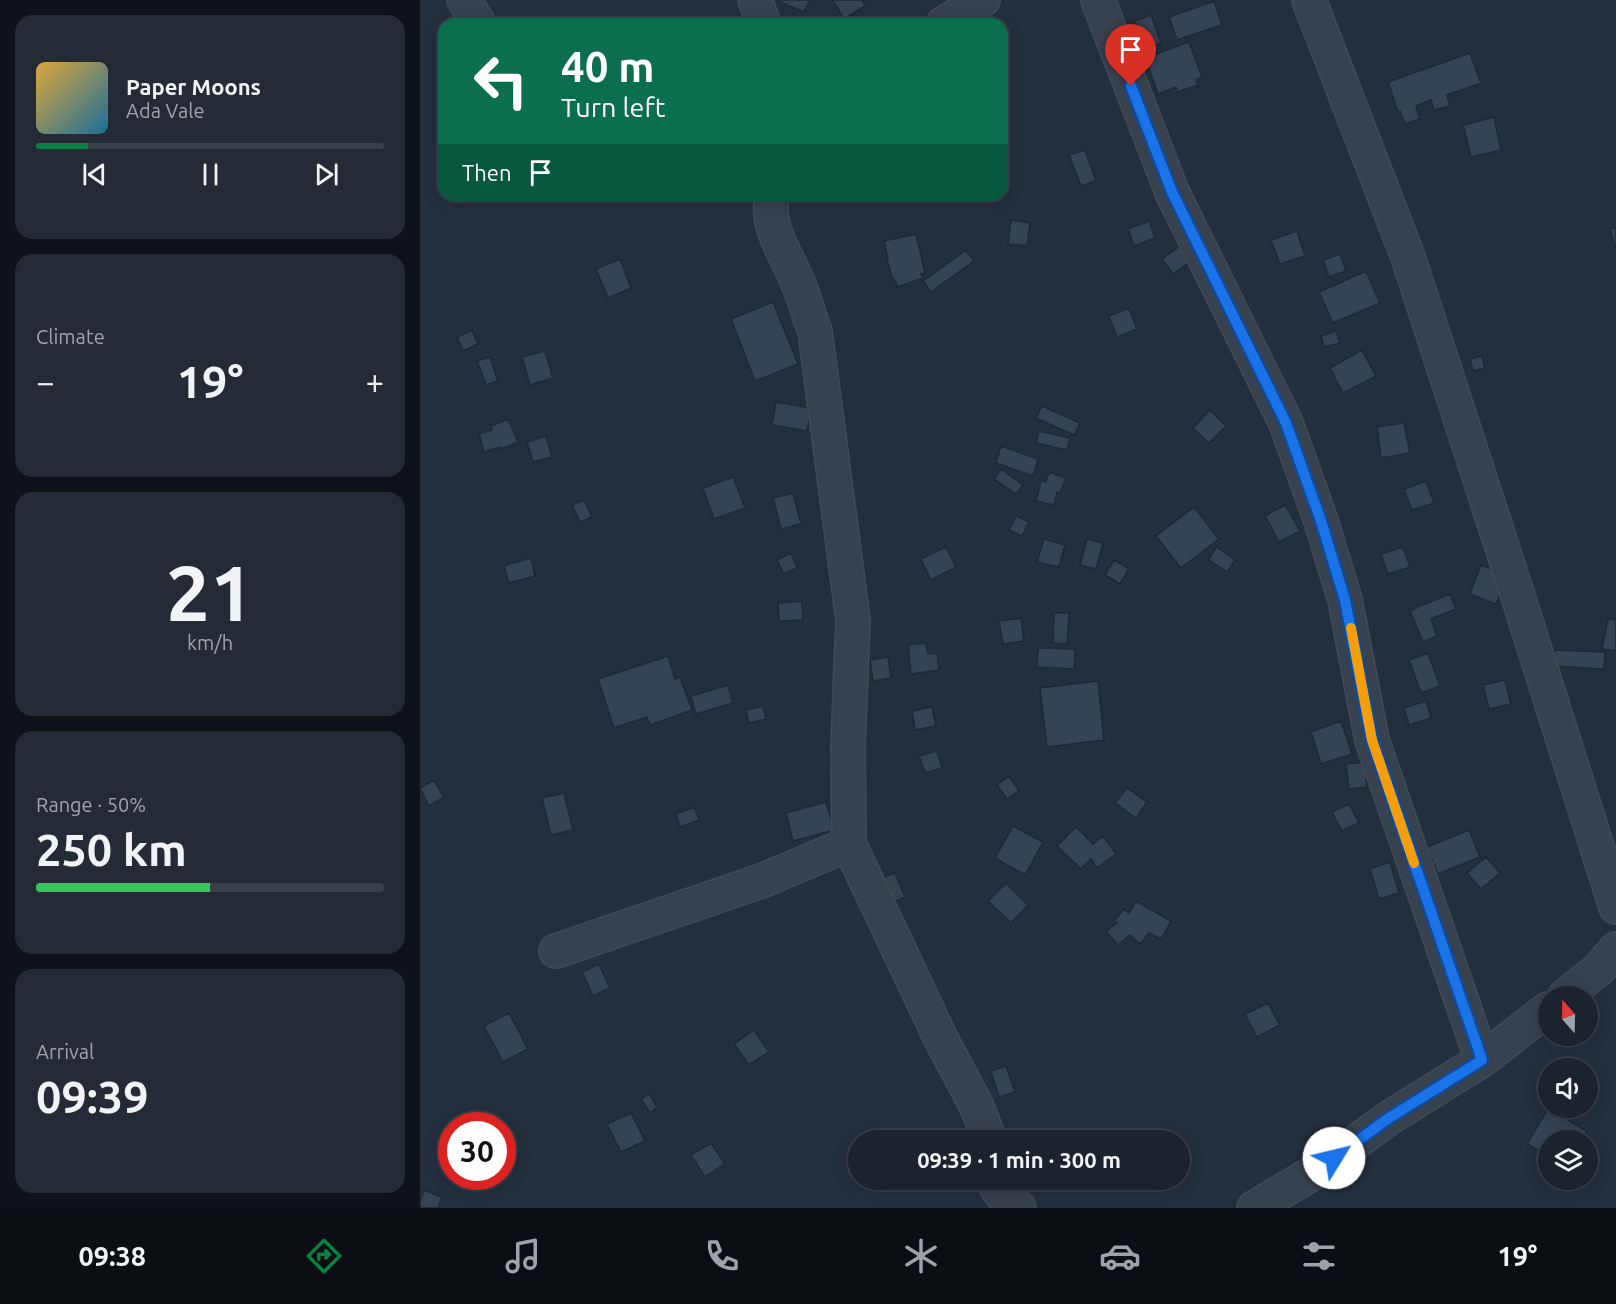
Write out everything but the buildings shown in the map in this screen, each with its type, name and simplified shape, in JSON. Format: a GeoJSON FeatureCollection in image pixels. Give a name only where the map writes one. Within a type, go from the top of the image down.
{"type":"FeatureCollection","features":[{"type":"Feature","properties":{"kind":"street"},"geometry":{"type":"LineString","coordinates":[[464,0],[475,18]]}},
{"type":"Feature","properties":{"kind":"street"},"geometry":{"type":"LineString","coordinates":[[755,0],[762,18]]}},
{"type":"Feature","properties":{"kind":"street"},"geometry":{"type":"LineString","coordinates":[[953,18],[983,0]]}},
{"type":"Feature","properties":{"kind":"street"},"geometry":{"type":"LineString","coordinates":[[1098,0],[1172,192],[1286,423],[1317,510],[1345,600],[1372,740],[1482,1060]]}},
{"type":"Feature","properties":{"kind":"street"},"geometry":{"type":"LineString","coordinates":[[1310,0],[1408,257],[1616,907]]}},
{"type":"Feature","properties":{"kind":"street"},"geometry":{"type":"LineString","coordinates":[[772,201],[771,220],[799,284],[815,331],[853,620],[848,746],[849,844],[986,1130]]}},
{"type":"Feature","properties":{"kind":"street"},"geometry":{"type":"LineString","coordinates":[[556,951],[764,880],[849,844]]}},
{"type":"Feature","properties":{"kind":"street"},"geometry":{"type":"LineString","coordinates":[[1578,986],[1599,969],[1616,949]]}},
{"type":"Feature","properties":{"kind":"street"},"geometry":{"type":"LineString","coordinates":[[1254,1208],[1316,1171],[1389,1118],[1482,1060],[1538,1017]]}},
{"type":"Feature","properties":{"kind":"street"},"geometry":{"type":"LineString","coordinates":[[997,1190],[1011,1204],[1019,1208]]}},
{"type":"Feature","properties":{"kind":"slow traffic"},"geometry":{"type":"LineString","coordinates":[[1351,628],[1372,740],[1414,863]]}},
{"type":"Feature","properties":{"kind":"route"},"geometry":{"type":"LineString","coordinates":[[1131,86],[1172,192],[1286,423],[1321,521],[1345,600],[1372,740],[1482,1060],[1389,1118],[1334,1158]]}}]}
